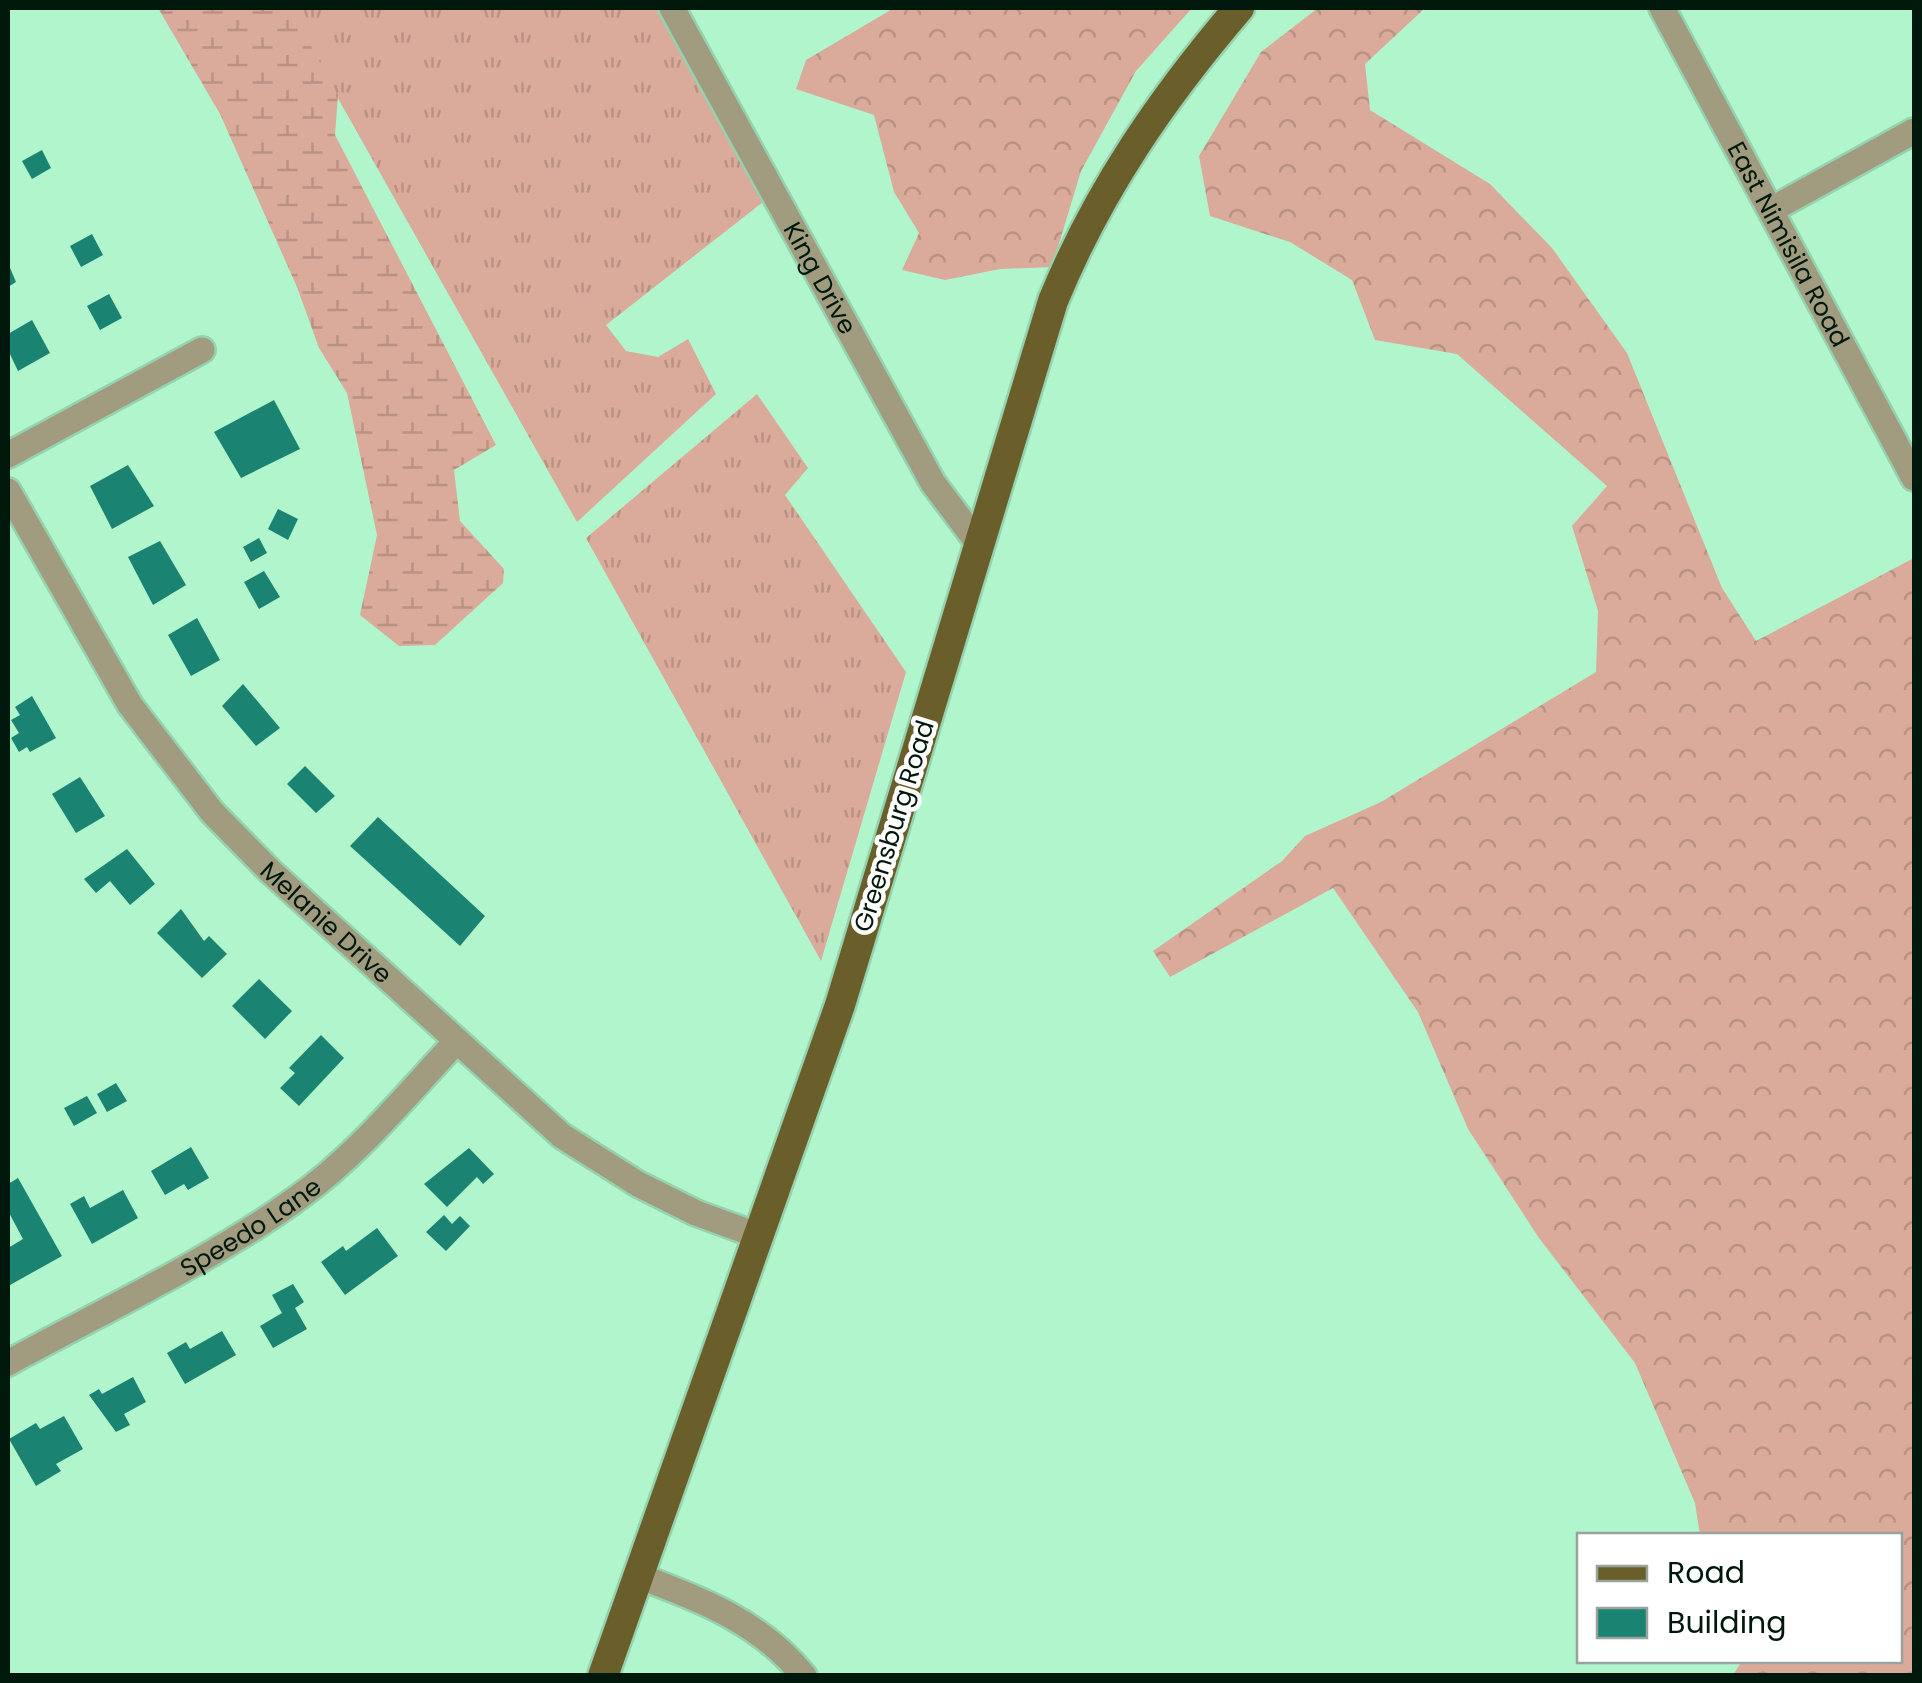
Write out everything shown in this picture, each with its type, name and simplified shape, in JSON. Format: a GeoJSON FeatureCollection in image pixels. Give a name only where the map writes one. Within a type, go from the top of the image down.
{"type":"FeatureCollection","features":[{"type":"Feature","properties":{"kind":"main road","name":"Greensburg Road"},"geometry":{"type":"LineString","coordinates":[[603,1676],[840,1004],[1035,352],[1072,255],[1124,158],[1239,8]]}},
{"type":"Feature","properties":{"kind":"street","name":"King Drive"},"geometry":{"type":"LineString","coordinates":[[672,8],[934,484],[978,544]]}},
{"type":"Feature","properties":{"kind":"street","name":"East Nimisila Road"},"geometry":{"type":"LineString","coordinates":[[1662,8],[1914,478]]}},
{"type":"Feature","properties":{"kind":"street"},"geometry":{"type":"LineString","coordinates":[[1772,210],[1914,131]]}},
{"type":"Feature","properties":{"kind":"street"},"geometry":{"type":"LineString","coordinates":[[8,455],[202,350]]}},
{"type":"Feature","properties":{"kind":"street","name":"Melanie Drive"},"geometry":{"type":"LineString","coordinates":[[8,491],[130,705],[212,812],[456,1042],[562,1136],[599,1161],[696,1213],[759,1236]]}},
{"type":"Feature","properties":{"kind":"street","name":"Speedo Lane"},"geometry":{"type":"LineString","coordinates":[[8,1363],[257,1226],[302,1196],[343,1161],[456,1042]]}},
{"type":"Feature","properties":{"kind":"street"},"geometry":{"type":"LineString","coordinates":[[639,1576],[744,1620],[768,1637],[804,1676]]}},
{"type":"Feature","properties":{"kind":"green space"},"geometry":{"type":"Polygon","coordinates":[[[158,8],[290,8],[338,95],[335,135],[496,445],[454,470],[460,521],[504,569],[503,583],[435,645],[399,646],[360,615],[377,535],[347,393],[319,348],[297,287],[220,114],[158,8]]]}},
{"type":"Feature","properties":{"kind":"green space"},"geometry":{"type":"Polygon","coordinates":[[[287,8],[657,8],[763,202],[606,325],[626,351],[658,357],[688,339],[716,394],[577,522],[287,8]]]}},
{"type":"Feature","properties":{"kind":"green space"},"geometry":{"type":"Polygon","coordinates":[[[894,8],[1192,8],[1136,71],[1081,171],[1052,267],[1000,269],[945,280],[902,270],[919,233],[894,192],[874,115],[796,89],[806,60],[894,8]]]}},
{"type":"Feature","properties":{"kind":"green space"},"geometry":{"type":"Polygon","coordinates":[[[1318,8],[1425,8],[1365,64],[1370,110],[1490,184],[1552,248],[1627,353],[1722,588],[1756,641],[1914,558],[1914,1675],[1733,1675],[1741,1663],[1902,1663],[1902,1533],[1700,1533],[1695,1503],[1635,1363],[1539,1238],[1468,1129],[1418,1012],[1333,888],[1170,977],[1153,951],[1282,861],[1305,836],[1381,802],[1596,672],[1598,611],[1572,526],[1607,486],[1457,354],[1375,340],[1352,280],[1290,242],[1210,216],[1199,156],[1261,52],[1318,8]]]}},
{"type":"Feature","properties":{"kind":"green space"},"geometry":{"type":"Polygon","coordinates":[[[757,394],[808,468],[785,495],[906,672],[821,961],[586,538],[757,394]]]}},
{"type":"Feature","properties":{"kind":"building"},"geometry":{"type":"Polygon","coordinates":[[[42,150],[51,168],[32,179],[22,161],[42,150]]]}},
{"type":"Feature","properties":{"kind":"building"},"geometry":{"type":"Polygon","coordinates":[[[92,234],[103,255],[81,267],[70,246],[92,234]]]}},
{"type":"Feature","properties":{"kind":"building"},"geometry":{"type":"Polygon","coordinates":[[[8,263],[16,282],[8,287],[8,263]]]}},
{"type":"Feature","properties":{"kind":"building"},"geometry":{"type":"Polygon","coordinates":[[[109,294],[122,318],[100,330],[87,306],[109,294]]]}},
{"type":"Feature","properties":{"kind":"building"},"geometry":{"type":"Polygon","coordinates":[[[32,320],[50,353],[18,371],[8,350],[8,334],[32,320]]]}},
{"type":"Feature","properties":{"kind":"building"},"geometry":{"type":"Polygon","coordinates":[[[274,400],[300,449],[241,478],[214,432],[274,400]]]}},
{"type":"Feature","properties":{"kind":"building"},"geometry":{"type":"Polygon","coordinates":[[[128,465],[154,506],[112,529],[90,486],[128,465]]]}},
{"type":"Feature","properties":{"kind":"building"},"geometry":{"type":"Polygon","coordinates":[[[278,509],[298,519],[288,540],[268,529],[278,509]]]}},
{"type":"Feature","properties":{"kind":"building"},"geometry":{"type":"Polygon","coordinates":[[[259,538],[267,553],[251,562],[243,547],[259,538]]]}},
{"type":"Feature","properties":{"kind":"building"},"geometry":{"type":"Polygon","coordinates":[[[160,541],[186,585],[153,605],[128,557],[160,541]]]}},
{"type":"Feature","properties":{"kind":"building"},"geometry":{"type":"Polygon","coordinates":[[[264,571],[280,597],[259,609],[244,582],[264,571]]]}},
{"type":"Feature","properties":{"kind":"building"},"geometry":{"type":"Polygon","coordinates":[[[197,618],[220,660],[191,676],[168,635],[197,618]]]}},
{"type":"Feature","properties":{"kind":"building"},"geometry":{"type":"Polygon","coordinates":[[[243,684],[280,728],[256,746],[222,706],[243,684]]]}},
{"type":"Feature","properties":{"kind":"building"},"geometry":{"type":"Polygon","coordinates":[[[32,696],[56,738],[30,752],[27,747],[19,752],[11,738],[19,733],[11,720],[20,715],[15,707],[32,696]]]}},
{"type":"Feature","properties":{"kind":"building"},"geometry":{"type":"Polygon","coordinates":[[[305,766],[335,796],[316,813],[287,784],[305,766]]]}},
{"type":"Feature","properties":{"kind":"building"},"geometry":{"type":"Polygon","coordinates":[[[80,777],[105,816],[76,833],[52,794],[80,777]]]}},
{"type":"Feature","properties":{"kind":"building"},"geometry":{"type":"Polygon","coordinates":[[[378,817],[485,916],[460,946],[350,846],[378,817]]]}},
{"type":"Feature","properties":{"kind":"building"},"geometry":{"type":"Polygon","coordinates":[[[127,849],[155,884],[130,905],[110,881],[96,893],[84,879],[127,849]]]}},
{"type":"Feature","properties":{"kind":"building"},"geometry":{"type":"Polygon","coordinates":[[[181,909],[204,941],[209,936],[227,954],[202,978],[157,933],[181,909]]]}},
{"type":"Feature","properties":{"kind":"building"},"geometry":{"type":"Polygon","coordinates":[[[259,979],[292,1011],[265,1039],[232,1006],[259,979]]]}},
{"type":"Feature","properties":{"kind":"building"},"geometry":{"type":"Polygon","coordinates":[[[321,1035],[344,1058],[299,1106],[280,1088],[295,1073],[289,1068],[321,1035]]]}},
{"type":"Feature","properties":{"kind":"building"},"geometry":{"type":"Polygon","coordinates":[[[116,1083],[127,1101],[107,1112],[97,1094],[116,1083]]]}},
{"type":"Feature","properties":{"kind":"building"},"geometry":{"type":"Polygon","coordinates":[[[87,1096],[97,1113],[74,1126],[64,1108],[87,1096]]]}},
{"type":"Feature","properties":{"kind":"building"},"geometry":{"type":"Polygon","coordinates":[[[191,1147],[209,1178],[188,1190],[184,1184],[165,1195],[151,1171],[191,1147]]]}},
{"type":"Feature","properties":{"kind":"building"},"geometry":{"type":"Polygon","coordinates":[[[469,1148],[494,1174],[483,1184],[477,1177],[447,1207],[424,1184],[469,1148]]]}},
{"type":"Feature","properties":{"kind":"building"},"geometry":{"type":"Polygon","coordinates":[[[18,1178],[62,1256],[10,1285],[8,1248],[23,1239],[8,1211],[8,1184],[18,1178]]]}},
{"type":"Feature","properties":{"kind":"building"},"geometry":{"type":"Polygon","coordinates":[[[123,1190],[138,1218],[92,1244],[70,1204],[84,1196],[90,1208],[123,1190]]]}},
{"type":"Feature","properties":{"kind":"building"},"geometry":{"type":"Polygon","coordinates":[[[444,1215],[452,1224],[460,1216],[470,1226],[446,1251],[426,1232],[444,1215]]]}},
{"type":"Feature","properties":{"kind":"building"},"geometry":{"type":"Polygon","coordinates":[[[377,1228],[398,1256],[345,1295],[321,1262],[343,1246],[346,1251],[377,1228]]]}},
{"type":"Feature","properties":{"kind":"building"},"geometry":{"type":"Polygon","coordinates":[[[293,1284],[304,1302],[295,1308],[307,1329],[273,1348],[260,1326],[282,1313],[272,1295],[293,1284]]]}},
{"type":"Feature","properties":{"kind":"building"},"geometry":{"type":"Polygon","coordinates":[[[222,1331],[236,1355],[185,1384],[167,1353],[186,1342],[190,1349],[222,1331]]]}},
{"type":"Feature","properties":{"kind":"building"},"geometry":{"type":"Polygon","coordinates":[[[133,1377],[146,1402],[124,1414],[130,1425],[116,1432],[89,1395],[99,1389],[102,1394],[133,1377]]]}},
{"type":"Feature","properties":{"kind":"building"},"geometry":{"type":"Polygon","coordinates":[[[64,1416],[83,1449],[56,1464],[61,1471],[36,1486],[9,1439],[36,1423],[40,1429],[64,1416]]]}}]}
